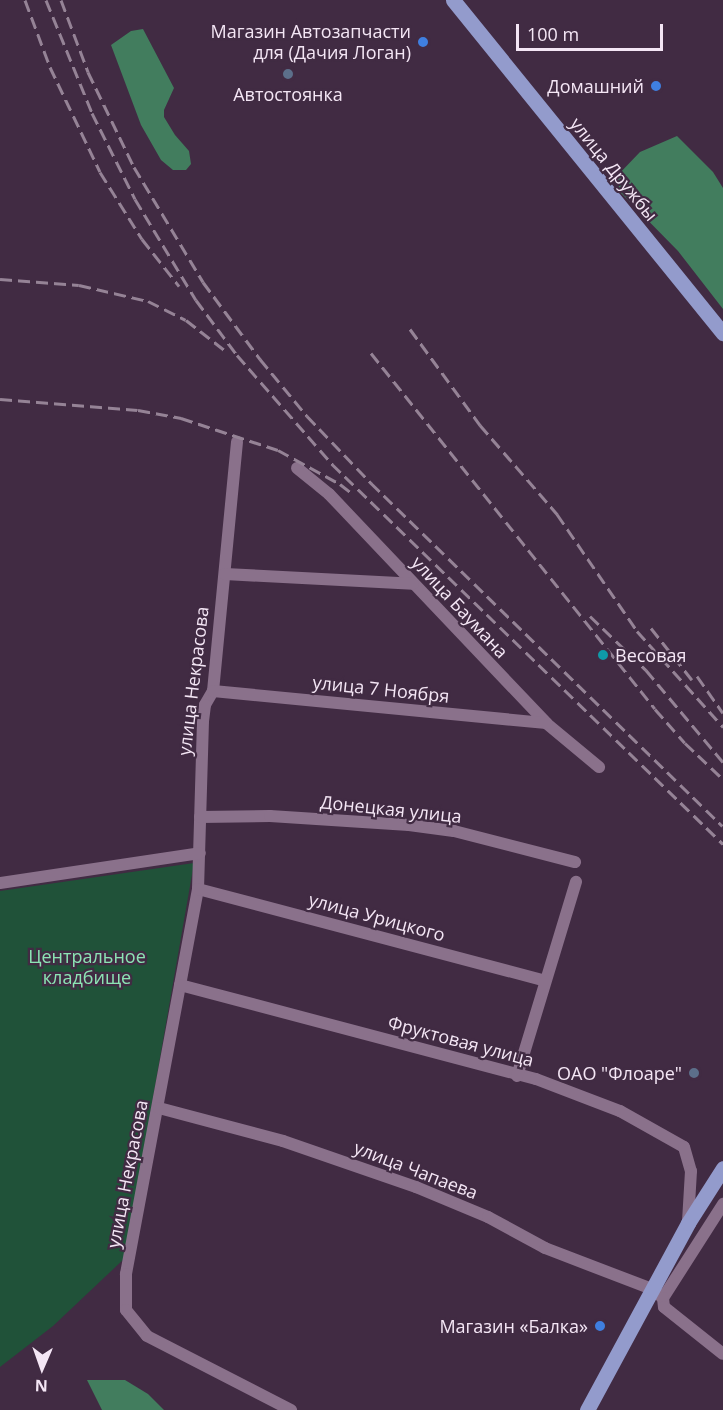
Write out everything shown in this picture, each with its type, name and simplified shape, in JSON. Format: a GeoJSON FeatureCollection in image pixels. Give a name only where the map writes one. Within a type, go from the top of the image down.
{"type":"FeatureCollection","features":[{"type":"Feature","properties":{"kind":"main road","name":"улица Дружбы"},"geometry":{"type":"LineString","coordinates":[[453,0],[723,334]]}},
{"type":"Feature","properties":{"kind":"main road"},"geometry":{"type":"LineString","coordinates":[[588,1410],[657,1294],[688,1223],[723,1168]]}},
{"type":"Feature","properties":{"kind":"street","name":"улица Некрасова"},"geometry":{"type":"LineString","coordinates":[[237,442],[213,691],[205,705],[203,722],[198,889],[159,1108],[126,1274],[126,1310],[147,1336],[291,1410]]}},
{"type":"Feature","properties":{"kind":"street","name":"улица Баумана"},"geometry":{"type":"LineString","coordinates":[[297,468],[329,494],[546,723],[599,767]]}},
{"type":"Feature","properties":{"kind":"street"},"geometry":{"type":"LineString","coordinates":[[225,574],[413,584]]}},
{"type":"Feature","properties":{"kind":"street","name":"улица 7 Ноября"},"geometry":{"type":"LineString","coordinates":[[213,691],[546,723]]}},
{"type":"Feature","properties":{"kind":"street","name":"Донецкая улица"},"geometry":{"type":"LineString","coordinates":[[200,817],[270,816],[409,825],[454,831],[575,862]]}},
{"type":"Feature","properties":{"kind":"street"},"geometry":{"type":"LineString","coordinates":[[0,883],[200,854]]}},
{"type":"Feature","properties":{"kind":"street"},"geometry":{"type":"LineString","coordinates":[[517,1076],[576,882]]}},
{"type":"Feature","properties":{"kind":"street","name":"улица Урицкого"},"geometry":{"type":"LineString","coordinates":[[198,889],[545,981]]}},
{"type":"Feature","properties":{"kind":"street","name":"Фруктовая улица"},"geometry":{"type":"LineString","coordinates":[[180,985],[517,1076],[536,1079],[620,1111],[684,1147],[691,1171],[688,1223]]}},
{"type":"Feature","properties":{"kind":"street","name":"улица Чапаева"},"geometry":{"type":"LineString","coordinates":[[159,1108],[283,1141],[416,1187],[488,1217],[544,1248],[657,1294]]}},
{"type":"Feature","properties":{"kind":"street"},"geometry":{"type":"LineString","coordinates":[[723,1204],[657,1294],[664,1307],[723,1354]]}},
{"type":"Feature","properties":{"kind":"green space"},"geometry":{"type":"Polygon","coordinates":[[[143,29],[174,88],[164,110],[164,117],[175,135],[189,151],[191,164],[186,170],[173,170],[161,160],[141,125],[111,45],[131,31],[143,29]]]}},
{"type":"Feature","properties":{"kind":"green space"},"geometry":{"type":"Polygon","coordinates":[[[677,136],[713,172],[723,188],[723,309],[678,251],[620,192],[615,178],[640,152],[677,136]]]}},
{"type":"Feature","properties":{"kind":"green space","name":"Центральное кладбище"},"geometry":{"type":"Polygon","coordinates":[[[194,863],[125,1258],[53,1326],[0,1367],[0,891],[194,863]]]}},
{"type":"Feature","properties":{"kind":"green space"},"geometry":{"type":"Polygon","coordinates":[[[87,1380],[125,1380],[148,1394],[164,1410],[102,1410],[87,1380]]]}},
{"type":"Feature","properties":{"kind":"railway"},"geometry":{"type":"LineString","coordinates":[[25,0],[50,67],[100,172],[142,239],[179,286]]}},
{"type":"Feature","properties":{"kind":"railway"},"geometry":{"type":"LineString","coordinates":[[46,0],[92,113],[135,199],[196,300],[237,355],[332,464],[723,844]]}},
{"type":"Feature","properties":{"kind":"railway"},"geometry":{"type":"LineString","coordinates":[[61,0],[88,72],[134,167],[203,282],[260,359],[307,416],[371,483],[723,826]]}},
{"type":"Feature","properties":{"kind":"railway"},"geometry":{"type":"LineString","coordinates":[[0,279],[79,285],[148,301],[186,320],[227,352]]}},
{"type":"Feature","properties":{"kind":"railway"},"geometry":{"type":"LineString","coordinates":[[410,329],[480,425],[557,514],[637,631],[723,727]]}},
{"type":"Feature","properties":{"kind":"railway"},"geometry":{"type":"LineString","coordinates":[[371,353],[655,709],[685,743],[723,779]]}},
{"type":"Feature","properties":{"kind":"railway"},"geometry":{"type":"LineString","coordinates":[[0,399],[138,410],[181,418],[278,450],[340,484],[353,494]]}},
{"type":"Feature","properties":{"kind":"railway"},"geometry":{"type":"LineString","coordinates":[[590,616],[646,670],[723,762]]}},
{"type":"Feature","properties":{"kind":"railway"},"geometry":{"type":"LineString","coordinates":[[651,628],[692,680]]}},
{"type":"Feature","properties":{"kind":"railway"},"geometry":{"type":"LineString","coordinates":[[697,676],[723,713]]}},
{"type":"Feature","properties":{"kind":"place","name":"Магазин Автозапчасти для (Дачия Логан)"},"geometry":{"type":"Point","coordinates":[423,42]}},
{"type":"Feature","properties":{"kind":"place","name":"Автостоянка"},"geometry":{"type":"Point","coordinates":[288,74]}},
{"type":"Feature","properties":{"kind":"place","name":"Домашний"},"geometry":{"type":"Point","coordinates":[656,86]}},
{"type":"Feature","properties":{"kind":"place","name":"Весовая"},"geometry":{"type":"Point","coordinates":[603,655]}},
{"type":"Feature","properties":{"kind":"place","name":"ОАО \"Флоаре\""},"geometry":{"type":"Point","coordinates":[694,1073]}},
{"type":"Feature","properties":{"kind":"place","name":"Магазин «Балка»"},"geometry":{"type":"Point","coordinates":[600,1326]}}]}
